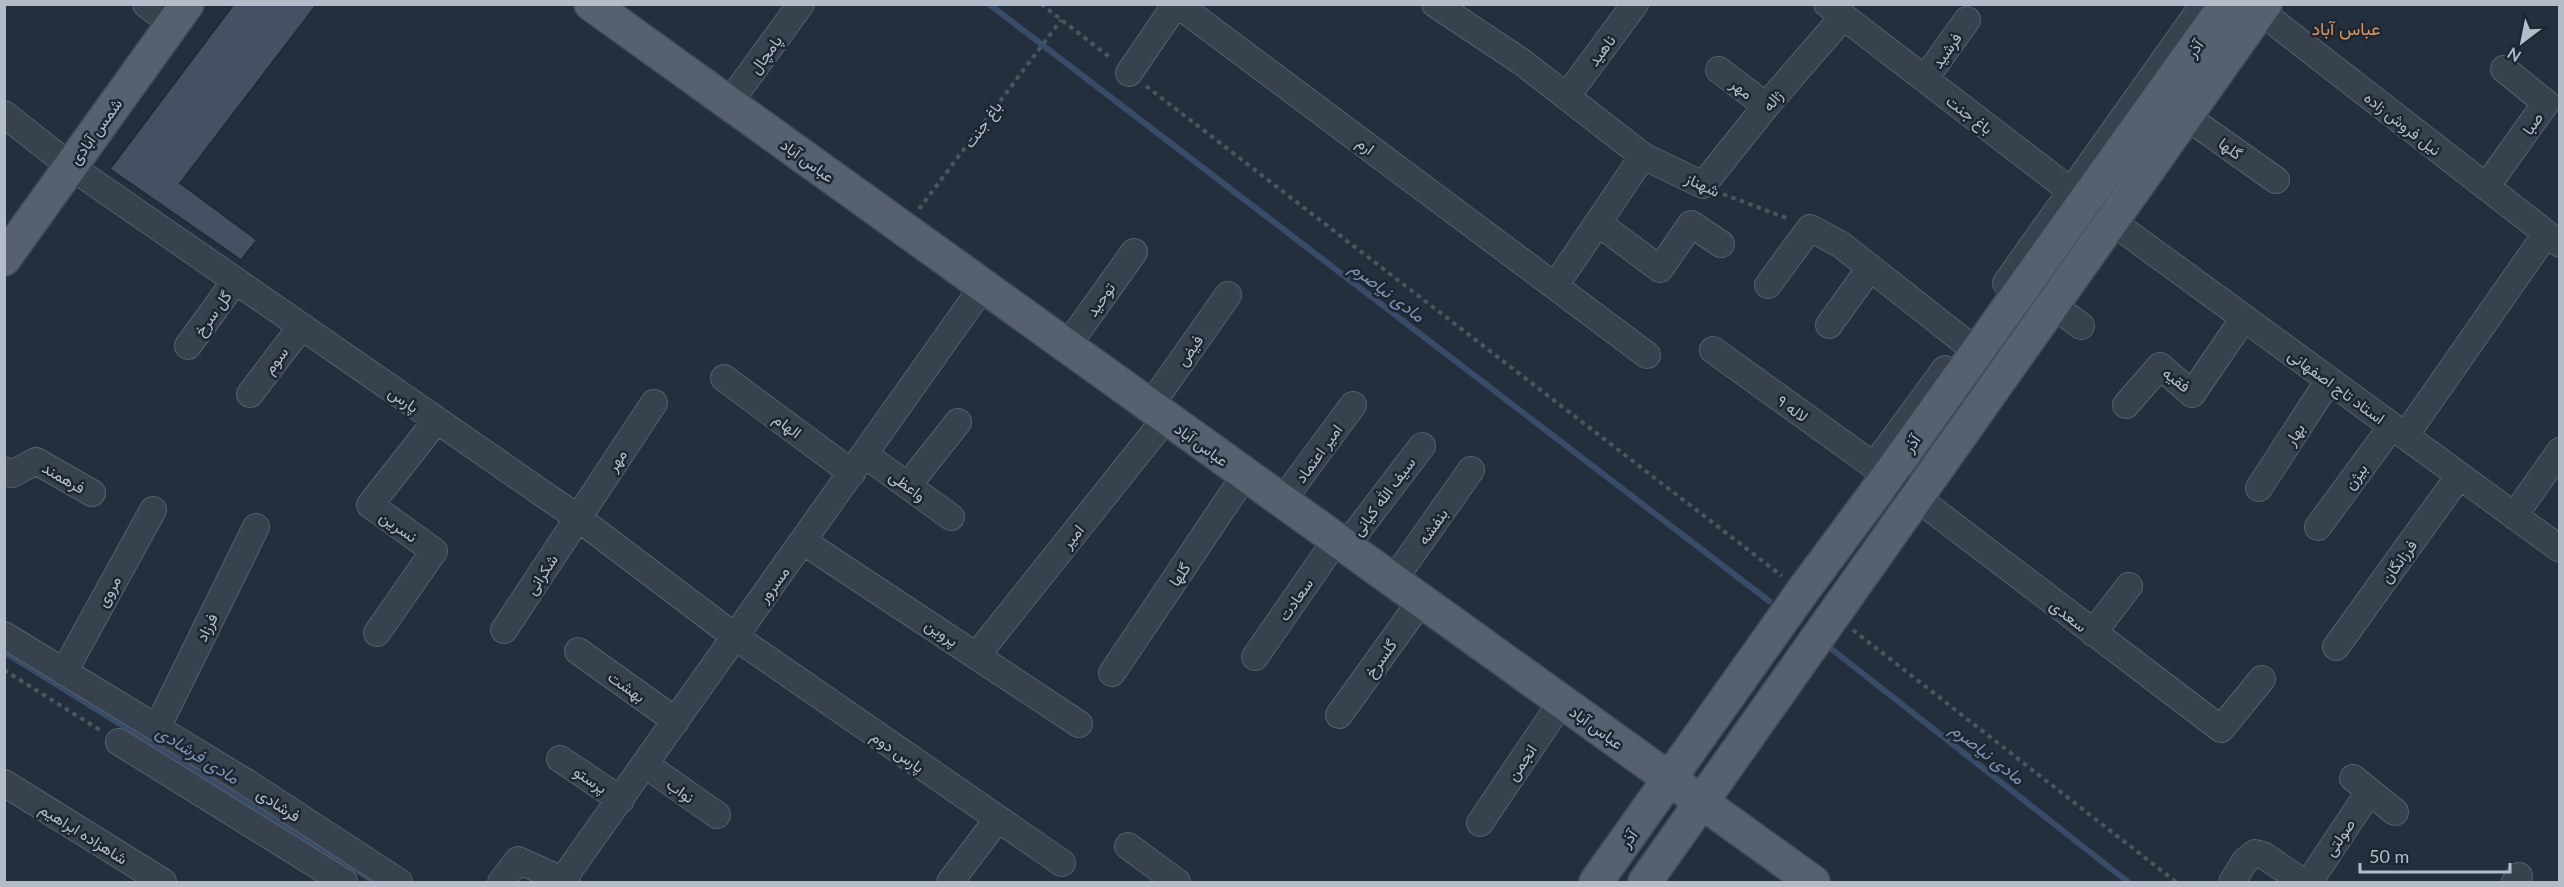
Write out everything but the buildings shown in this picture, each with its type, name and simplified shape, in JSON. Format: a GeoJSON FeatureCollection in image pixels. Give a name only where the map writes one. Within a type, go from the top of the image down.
{"type":"FeatureCollection","features":[{"type":"Feature","properties":{"kind":"main road","name":"شمس آبادی"},"geometry":{"type":"LineString","coordinates":[[4,221],[61,159],[187,4]]}},
{"type":"Feature","properties":{"kind":"main road","name":"عباس آباد"},"geometry":{"type":"LineString","coordinates":[[591,4],[1813,882]]}},
{"type":"Feature","properties":{"kind":"main road","name":"آذر"},"geometry":{"type":"LineString","coordinates":[[1596,882],[1802,592],[1881,471],[1970,346],[2078,196],[2226,4]]}},
{"type":"Feature","properties":{"kind":"main road","name":"شمس آبادی"},"geometry":{"type":"LineString","coordinates":[[4,259],[61,159],[154,7]]}},
{"type":"Feature","properties":{"kind":"main road","name":"آذر"},"geometry":{"type":"LineString","coordinates":[[1644,882],[2114,222],[2187,117],[2259,7]]}},
{"type":"Feature","properties":{"kind":"main road"},"geometry":{"type":"LineString","coordinates":[[1802,592],[1833,615]]}},
{"type":"Feature","properties":{"kind":"street","name":"پامچال"},"geometry":{"type":"LineString","coordinates":[[729,103],[801,4]]}},
{"type":"Feature","properties":{"kind":"street"},"geometry":{"type":"LineString","coordinates":[[1129,73],[1177,4]]}},
{"type":"Feature","properties":{"kind":"street","name":"ارم"},"geometry":{"type":"LineString","coordinates":[[1177,4],[1647,355]]}},
{"type":"Feature","properties":{"kind":"street","name":"شهناز"},"geometry":{"type":"LineString","coordinates":[[1435,4],[1522,62],[1643,156],[1703,185]]}},
{"type":"Feature","properties":{"kind":"street","name":"ناهید"},"geometry":{"type":"LineString","coordinates":[[1567,96],[1635,4]]}},
{"type":"Feature","properties":{"kind":"street","name":"آذر"},"geometry":{"type":"LineString","coordinates":[[2078,196],[2204,4]]}},
{"type":"Feature","properties":{"kind":"street","name":"نیل فروش زاده"},"geometry":{"type":"LineString","coordinates":[[2259,7],[2553,239],[2398,431]]}},
{"type":"Feature","properties":{"kind":"street","name":"باغ جنت"},"geometry":{"type":"LineString","coordinates":[[1835,11],[2114,222]]}},
{"type":"Feature","properties":{"kind":"street","name":"ژاله"},"geometry":{"type":"LineString","coordinates":[[1703,185],[1766,106],[1835,11]]}},
{"type":"Feature","properties":{"kind":"street","name":"فرشید"},"geometry":{"type":"LineString","coordinates":[[1925,80],[1967,20]]}},
{"type":"Feature","properties":{"kind":"street","name":"صبا"},"geometry":{"type":"LineString","coordinates":[[2486,187],[2546,103],[2504,69]]}},
{"type":"Feature","properties":{"kind":"street","name":"مهر"},"geometry":{"type":"LineString","coordinates":[[1719,70],[1766,106]]}},
{"type":"Feature","properties":{"kind":"street","name":"پارس"},"geometry":{"type":"LineString","coordinates":[[4,114],[61,159],[578,518],[734,636]]}},
{"type":"Feature","properties":{"kind":"street","name":"گلها"},"geometry":{"type":"LineString","coordinates":[[2187,117],[2276,180]]}},
{"type":"Feature","properties":{"kind":"street"},"geometry":{"type":"LineString","coordinates":[[1555,286],[1643,156]]}},
{"type":"Feature","properties":{"kind":"street","name":"استاد تاج اصفهانی"},"geometry":{"type":"LineString","coordinates":[[2114,222],[2559,549]]}},
{"type":"Feature","properties":{"kind":"street"},"geometry":{"type":"LineString","coordinates":[[1598,223],[1660,269],[1691,224],[1721,244]]}},
{"type":"Feature","properties":{"kind":"street"},"geometry":{"type":"LineString","coordinates":[[1768,285],[1810,228],[1840,244],[1970,346]]}},
{"type":"Feature","properties":{"kind":"street","name":"توحید"},"geometry":{"type":"LineString","coordinates":[[1067,345],[1134,252]]}},
{"type":"Feature","properties":{"kind":"street"},"geometry":{"type":"LineString","coordinates":[[1829,325],[1870,268]]}},
{"type":"Feature","properties":{"kind":"street","name":"گل سرخ"},"geometry":{"type":"LineString","coordinates":[[188,346],[236,281]]}},
{"type":"Feature","properties":{"kind":"street","name":"مسرور"},"geometry":{"type":"LineString","coordinates":[[564,881],[734,636],[804,542],[984,285]]}},
{"type":"Feature","properties":{"kind":"street","name":"فیض"},"geometry":{"type":"LineString","coordinates":[[1158,412],[1228,295]]}},
{"type":"Feature","properties":{"kind":"street"},"geometry":{"type":"LineString","coordinates":[[2054,306],[2081,326]]}},
{"type":"Feature","properties":{"kind":"street","name":"فقیه"},"geometry":{"type":"LineString","coordinates":[[2126,405],[2160,366],[2192,394],[2244,318]]}},
{"type":"Feature","properties":{"kind":"street","name":"سوم"},"geometry":{"type":"LineString","coordinates":[[250,394],[301,327]]}},
{"type":"Feature","properties":{"kind":"street","name":"۹ لاله"},"geometry":{"type":"LineString","coordinates":[[1713,350],[1918,498]]}},
{"type":"Feature","properties":{"kind":"street","name":"الهام"},"geometry":{"type":"LineString","coordinates":[[724,378],[858,463]]}},
{"type":"Feature","properties":{"kind":"street","name":"بهار"},"geometry":{"type":"LineString","coordinates":[[2259,488],[2329,380]]}},
{"type":"Feature","properties":{"kind":"street","name":"مهر"},"geometry":{"type":"LineString","coordinates":[[578,518],[654,403]]}},
{"type":"Feature","properties":{"kind":"street","name":"امیر اعتماد"},"geometry":{"type":"LineString","coordinates":[[1282,501],[1353,405]]}},
{"type":"Feature","properties":{"kind":"street","name":"امیر"},"geometry":{"type":"LineString","coordinates":[[977,655],[1158,412]]}},
{"type":"Feature","properties":{"kind":"street","name":"نسرین"},"geometry":{"type":"LineString","coordinates":[[377,633],[434,551],[370,505],[436,421]]}},
{"type":"Feature","properties":{"kind":"street"},"geometry":{"type":"LineString","coordinates":[[909,484],[958,422]]}},
{"type":"Feature","properties":{"kind":"street","name":"بیژن"},"geometry":{"type":"LineString","coordinates":[[2318,527],[2398,431]]}},
{"type":"Feature","properties":{"kind":"street","name":"سیف الله کیانی"},"geometry":{"type":"LineString","coordinates":[[1340,543],[1422,446]]}},
{"type":"Feature","properties":{"kind":"street"},"geometry":{"type":"LineString","coordinates":[[2514,516],[2559,451]]}},
{"type":"Feature","properties":{"kind":"street","name":"فرهمند"},"geometry":{"type":"LineString","coordinates":[[4,470],[12,474],[36,461],[92,493]]}},
{"type":"Feature","properties":{"kind":"street","name":"واعظی"},"geometry":{"type":"LineString","coordinates":[[858,463],[909,484],[951,517]]}},
{"type":"Feature","properties":{"kind":"street","name":"بنفشه"},"geometry":{"type":"LineString","coordinates":[[1393,581],[1471,471]]}},
{"type":"Feature","properties":{"kind":"street","name":"گلها"},"geometry":{"type":"LineString","coordinates":[[1112,673],[1245,475]]}},
{"type":"Feature","properties":{"kind":"street","name":"فرزانگان"},"geometry":{"type":"LineString","coordinates":[[2336,647],[2459,476]]}},
{"type":"Feature","properties":{"kind":"street","name":"سعدی"},"geometry":{"type":"LineString","coordinates":[[1918,498],[2221,729],[2262,679]]}},
{"type":"Feature","properties":{"kind":"street","name":"مروی"},"geometry":{"type":"LineString","coordinates":[[64,672],[153,510]]}},
{"type":"Feature","properties":{"kind":"street","name":"شکرانی"},"geometry":{"type":"LineString","coordinates":[[504,630],[578,518]]}},
{"type":"Feature","properties":{"kind":"street","name":"فرزاد"},"geometry":{"type":"LineString","coordinates":[[157,728],[256,527]]}},
{"type":"Feature","properties":{"kind":"street","name":"پروین"},"geometry":{"type":"LineString","coordinates":[[804,542],[1079,724]]}},
{"type":"Feature","properties":{"kind":"street","name":"سعادت"},"geometry":{"type":"LineString","coordinates":[[1255,657],[1340,543]]}},
{"type":"Feature","properties":{"kind":"street"},"geometry":{"type":"LineString","coordinates":[[2093,633],[2129,586]]}},
{"type":"Feature","properties":{"kind":"street","name":"گلسرخ"},"geometry":{"type":"LineString","coordinates":[[1339,715],[1421,601]]}},
{"type":"Feature","properties":{"kind":"street","name":"فرشادی"},"geometry":{"type":"LineString","coordinates":[[4,634],[249,784],[399,882]]}},
{"type":"Feature","properties":{"kind":"street","name":"پارس دوم"},"geometry":{"type":"LineString","coordinates":[[734,636],[1062,863]]}},
{"type":"Feature","properties":{"kind":"street","name":"بهشت"},"geometry":{"type":"LineString","coordinates":[[578,651],[676,721]]}},
{"type":"Feature","properties":{"kind":"street","name":"انجمن"},"geometry":{"type":"LineString","coordinates":[[1480,824],[1562,701]]}},
{"type":"Feature","properties":{"kind":"street"},"geometry":{"type":"LineString","coordinates":[[118,742],[344,882]]}},
{"type":"Feature","properties":{"kind":"street","name":"پرستو"},"geometry":{"type":"LineString","coordinates":[[560,759],[621,800]]}},
{"type":"Feature","properties":{"kind":"street","name":"نواب"},"geometry":{"type":"LineString","coordinates":[[645,765],[717,815]]}},
{"type":"Feature","properties":{"kind":"street","name":"شاهزاده ابراهیم"},"geometry":{"type":"LineString","coordinates":[[4,783],[163,882]]}},
{"type":"Feature","properties":{"kind":"street"},"geometry":{"type":"LineString","coordinates":[[232,812],[249,784]]}},
{"type":"Feature","properties":{"kind":"street","name":"صولتی"},"geometry":{"type":"LineString","coordinates":[[2309,882],[2361,785],[2395,812]]}},
{"type":"Feature","properties":{"kind":"street"},"geometry":{"type":"LineString","coordinates":[[950,882],[997,820]]}},
{"type":"Feature","properties":{"kind":"street"},"geometry":{"type":"LineString","coordinates":[[1128,846],[1177,882]]}},
{"type":"Feature","properties":{"kind":"street"},"geometry":{"type":"LineString","coordinates":[[2232,882],[2245,861],[2254,853],[2263,855],[2303,882]]}},
{"type":"Feature","properties":{"kind":"street"},"geometry":{"type":"LineString","coordinates":[[501,882],[518,860],[564,881]]}},
{"type":"Feature","properties":{"kind":"path"},"geometry":{"type":"LineString","coordinates":[[1041,4],[1802,592]]}},
{"type":"Feature","properties":{"kind":"path","name":"باغ جنت"},"geometry":{"type":"LineString","coordinates":[[904,229],[1061,20]]}},
{"type":"Feature","properties":{"kind":"path","name":"شهناز"},"geometry":{"type":"LineString","coordinates":[[1703,185],[1810,228]]}},
{"type":"Feature","properties":{"kind":"path"},"geometry":{"type":"LineString","coordinates":[[1833,615],[2176,882]]}},
{"type":"Feature","properties":{"kind":"path"},"geometry":{"type":"LineString","coordinates":[[4,670],[118,742]]}},
{"type":"Feature","properties":{"kind":"waterway","name":"مادی نیاصرم"},"geometry":{"type":"LineString","coordinates":[[989,4],[1769,601]]}},
{"type":"Feature","properties":{"kind":"waterway","name":"مادی نیاصرم"},"geometry":{"type":"LineString","coordinates":[[1829,647],[2128,882]]}},
{"type":"Feature","properties":{"kind":"waterway","name":"مادی فرشادی"},"geometry":{"type":"LineString","coordinates":[[4,652],[375,882]]}},
{"type":"Feature","properties":{"kind":"district","name":"عباس آباد"},"geometry":{"type":"Point","coordinates":[2346,28]}}]}
